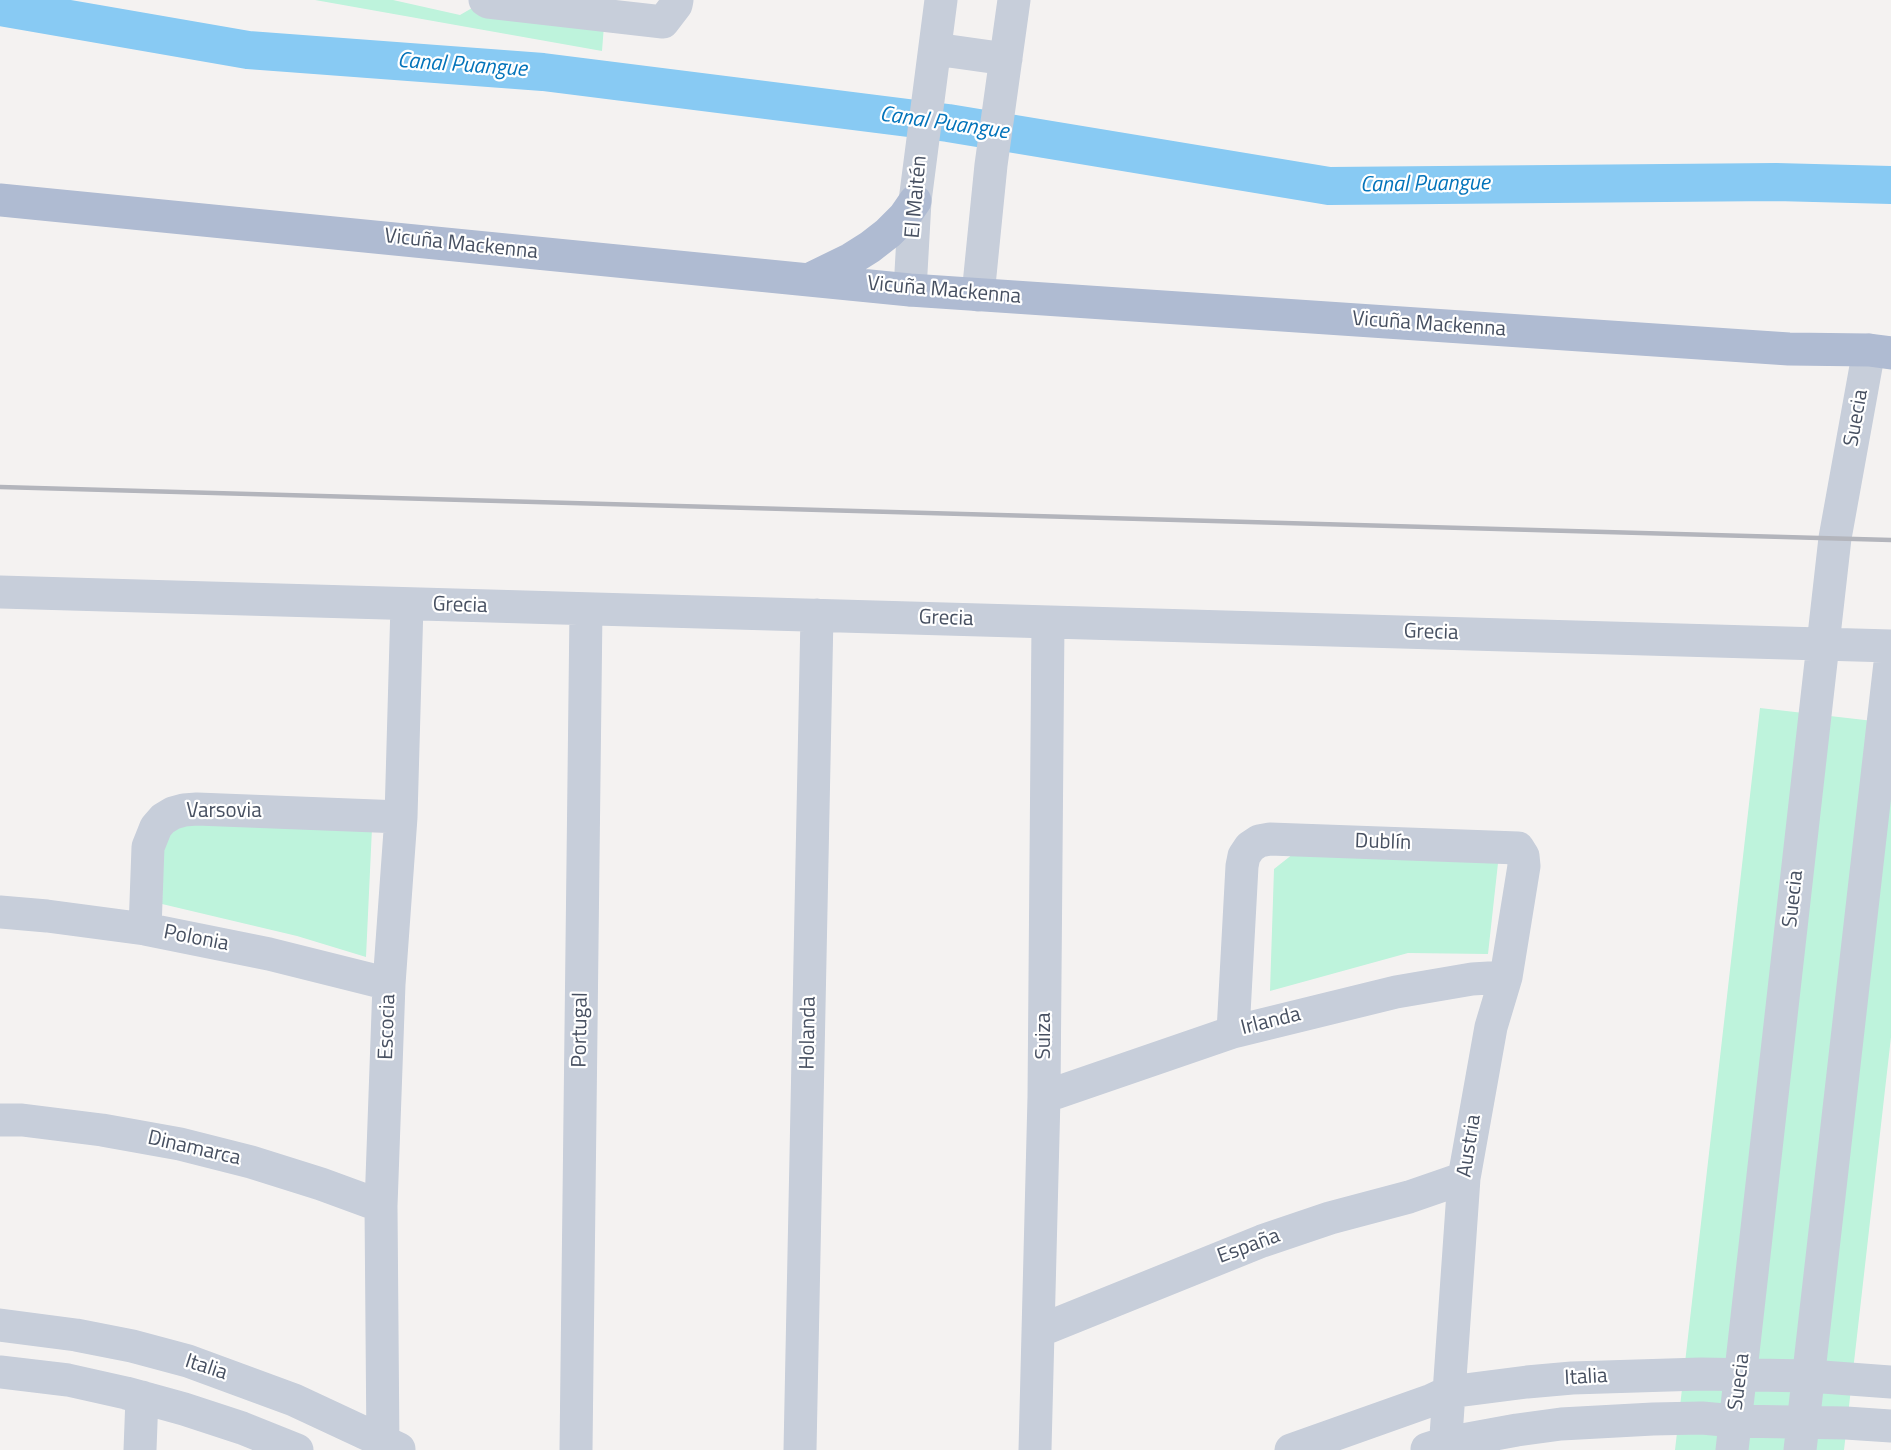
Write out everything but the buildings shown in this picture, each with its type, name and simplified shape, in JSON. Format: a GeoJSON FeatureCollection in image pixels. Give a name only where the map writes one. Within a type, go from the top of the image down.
{"type":"FeatureCollection","features":[{"type":"Feature","properties":{"kind":"main road","name":"Vicuña Mackenna"},"geometry":{"type":"LineString","coordinates":[[0,200],[910,290],[1777,348],[1880,351]]}},
{"type":"Feature","properties":{"kind":"main road"},"geometry":{"type":"LineString","coordinates":[[808,279],[851,259],[870,247],[904,217],[915,201]]}},
{"type":"Feature","properties":{"kind":"street"},"geometry":{"type":"LineString","coordinates":[[484,0],[663,22],[676,5],[677,0]]}},
{"type":"Feature","properties":{"kind":"street","name":"El Maitén"},"geometry":{"type":"LineString","coordinates":[[910,290],[920,154],[942,0]]}},
{"type":"Feature","properties":{"kind":"street"},"geometry":{"type":"LineString","coordinates":[[978,295],[992,165],[1014,0]]}},
{"type":"Feature","properties":{"kind":"street"},"geometry":{"type":"LineString","coordinates":[[934,58],[1004,74]]}},
{"type":"Feature","properties":{"kind":"street","name":"Suecia"},"geometry":{"type":"LineString","coordinates":[[1733,1436],[1835,538],[1880,351]]}},
{"type":"Feature","properties":{"kind":"street","name":"Grecia"},"geometry":{"type":"LineString","coordinates":[[0,592],[1891,646]]}},
{"type":"Feature","properties":{"kind":"street","name":"Escocia"},"geometry":{"type":"LineString","coordinates":[[389,1447],[381,1206],[389,984],[401,817],[407,604]]}},
{"type":"Feature","properties":{"kind":"street","name":"Portugal"},"geometry":{"type":"LineString","coordinates":[[576,1450],[586,609]]}},
{"type":"Feature","properties":{"kind":"street","name":"Holanda"},"geometry":{"type":"LineString","coordinates":[[800,1450],[817,615]]}},
{"type":"Feature","properties":{"kind":"street","name":"Suiza"},"geometry":{"type":"LineString","coordinates":[[1035,1450],[1044,1097],[1047,622]]}},
{"type":"Feature","properties":{"kind":"street"},"geometry":{"type":"LineString","coordinates":[[1802,1437],[1891,654]]}},
{"type":"Feature","properties":{"kind":"street","name":"Varsovia"},"geometry":{"type":"LineString","coordinates":[[145,929],[148,847],[156,827],[173,813],[197,809],[401,817]]}},
{"type":"Feature","properties":{"kind":"street","name":"Dublín"},"geometry":{"type":"LineString","coordinates":[[1233,1032],[1242,866],[1244,855],[1259,841],[1270,839],[1518,848]]}},
{"type":"Feature","properties":{"kind":"street","name":"Austria"},"geometry":{"type":"LineString","coordinates":[[1438,1448],[1449,1392],[1464,1178],[1491,1027],[1506,977],[1524,866],[1523,856],[1518,848]]}},
{"type":"Feature","properties":{"kind":"street","name":"Polonia"},"geometry":{"type":"LineString","coordinates":[[0,912],[145,929],[269,954],[389,984]]}},
{"type":"Feature","properties":{"kind":"street","name":"Irlanda"},"geometry":{"type":"LineString","coordinates":[[1044,1097],[1233,1032],[1396,992],[1472,979],[1506,977]]}},
{"type":"Feature","properties":{"kind":"street","name":"Dinamarca"},"geometry":{"type":"LineString","coordinates":[[0,1120],[22,1120],[102,1130],[180,1144],[251,1162],[381,1206]]}},
{"type":"Feature","properties":{"kind":"street","name":"España"},"geometry":{"type":"LineString","coordinates":[[1039,1331],[1262,1241],[1464,1178]]}},
{"type":"Feature","properties":{"kind":"street","name":"Italia"},"geometry":{"type":"LineString","coordinates":[[0,1325],[76,1335],[132,1346],[188,1361],[294,1400],[389,1447]]}},
{"type":"Feature","properties":{"kind":"street"},"geometry":{"type":"LineString","coordinates":[[0,1372],[68,1380],[142,1397],[243,1428],[297,1450]]}},
{"type":"Feature","properties":{"kind":"street","name":"Italia"},"geometry":{"type":"LineString","coordinates":[[1291,1450],[1449,1392],[1572,1378],[1701,1374],[1809,1376],[1891,1382]]}},
{"type":"Feature","properties":{"kind":"street"},"geometry":{"type":"LineString","coordinates":[[140,1450],[142,1397]]}},
{"type":"Feature","properties":{"kind":"street"},"geometry":{"type":"LineString","coordinates":[[1438,1448],[1517,1430],[1561,1424],[1653,1419],[1702,1418],[1733,1436],[1802,1437],[1846,1423],[1891,1426]]}},
{"type":"Feature","properties":{"kind":"green space"},"geometry":{"type":"Polygon","coordinates":[[[315,0],[393,0],[460,15],[486,0],[606,0],[602,51],[315,0]]]}},
{"type":"Feature","properties":{"kind":"green space"},"geometry":{"type":"Polygon","coordinates":[[[1760,708],[1891,723],[1891,1037],[1844,1450],[1675,1450],[1760,708]]]}},
{"type":"Feature","properties":{"kind":"green space"},"geometry":{"type":"Polygon","coordinates":[[[188,819],[372,828],[366,957],[297,936],[162,904],[163,839],[188,819]]]}},
{"type":"Feature","properties":{"kind":"green space"},"geometry":{"type":"Polygon","coordinates":[[[1293,854],[1499,854],[1488,954],[1408,953],[1270,991],[1274,869],[1293,854]]]}},
{"type":"Feature","properties":{"kind":"waterway","name":"Canal Puangue"},"geometry":{"type":"LineString","coordinates":[[0,7],[248,50],[543,72],[948,123],[1329,186],[1776,182],[1891,185]]}},
{"type":"Feature","properties":{"kind":"railway"},"geometry":{"type":"LineString","coordinates":[[0,487],[1891,540]]}}]}
